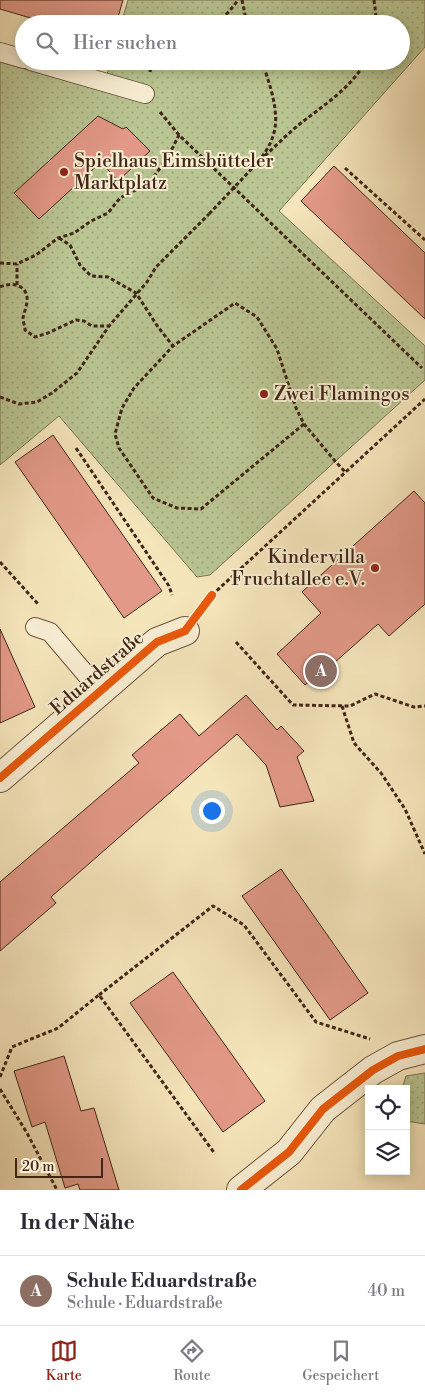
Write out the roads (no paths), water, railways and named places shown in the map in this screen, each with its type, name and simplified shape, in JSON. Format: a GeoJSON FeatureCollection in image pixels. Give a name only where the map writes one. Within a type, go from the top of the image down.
{"type":"FeatureCollection","features":[{"type":"Feature","properties":{"kind":"street","name":"Eduardstraße"},"geometry":{"type":"LineString","coordinates":[[0,778],[157,642],[185,631]]}},
{"type":"Feature","properties":{"kind":"street"},"geometry":{"type":"LineString","coordinates":[[241,1190],[290,1152],[323,1109],[373,1070],[398,1056],[425,1050]]}},
{"type":"Feature","properties":{"kind":"lane"},"geometry":{"type":"LineString","coordinates":[[0,52],[15,56]]}},
{"type":"Feature","properties":{"kind":"lane"},"geometry":{"type":"LineString","coordinates":[[61,70],[145,94]]}},
{"type":"Feature","properties":{"kind":"lane"},"geometry":{"type":"LineString","coordinates":[[34,627],[50,632],[100,691]]}},
{"type":"Feature","properties":{"kind":"place","name":"Spielhaus Eimsbütteler Marktplatz"},"geometry":{"type":"Point","coordinates":[64,172]}},
{"type":"Feature","properties":{"kind":"place","name":"Zwei Flamingos"},"geometry":{"type":"Point","coordinates":[264,394]}},
{"type":"Feature","properties":{"kind":"place","name":"Kindervilla Fruchtallee e.V."},"geometry":{"type":"Point","coordinates":[375,568]}},
{"type":"Feature","properties":{"kind":"place","name":"Schule Eduardstraße"},"geometry":{"type":"Point","coordinates":[321,671]}}]}
